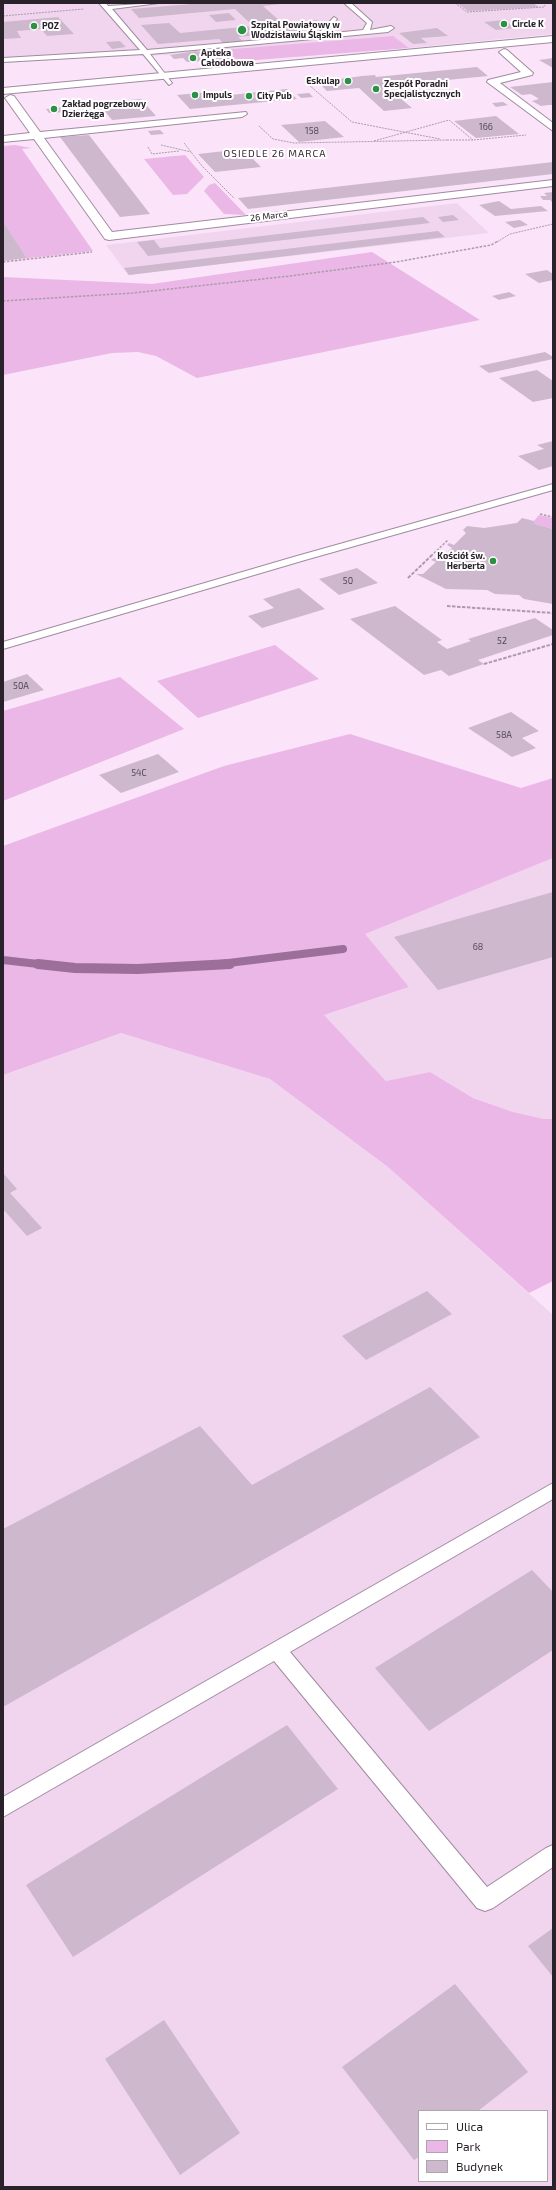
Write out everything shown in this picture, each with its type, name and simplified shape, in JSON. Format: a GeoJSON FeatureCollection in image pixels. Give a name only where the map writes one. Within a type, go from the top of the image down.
{"type":"FeatureCollection","features":[{"type":"Feature","properties":{"kind":"street","name":"26 Marca"},"geometry":{"type":"LineString","coordinates":[[5,96],[553,39]]}},
{"type":"Feature","properties":{"kind":"street","name":"26 Marca"},"geometry":{"type":"LineString","coordinates":[[166,80],[553,47]]}},
{"type":"Feature","properties":{"kind":"street"},"geometry":{"type":"LineString","coordinates":[[504,52],[528,74],[492,82],[552,127]]}},
{"type":"Feature","properties":{"kind":"street","name":"26 Marca"},"geometry":{"type":"LineString","coordinates":[[5,96],[36,135],[109,236],[553,183]]}},
{"type":"Feature","properties":{"kind":"street"},"geometry":{"type":"LineString","coordinates":[[3,139],[242,114]]}},
{"type":"Feature","properties":{"kind":"lane"},"geometry":{"type":"LineString","coordinates":[[104,5],[156,3]]}},
{"type":"Feature","properties":{"kind":"lane"},"geometry":{"type":"LineString","coordinates":[[347,3],[370,23],[365,32]]}},
{"type":"Feature","properties":{"kind":"lane"},"geometry":{"type":"LineString","coordinates":[[104,5],[145,52],[166,80]]}},
{"type":"Feature","properties":{"kind":"lane"},"geometry":{"type":"LineString","coordinates":[[318,37],[334,20]]}},
{"type":"Feature","properties":{"kind":"lane"},"geometry":{"type":"LineString","coordinates":[[3,60],[145,52],[318,37],[388,30],[391,28]]}},
{"type":"Feature","properties":{"kind":"lane"},"geometry":{"type":"LineString","coordinates":[[3,646],[301,558],[553,486]]}},
{"type":"Feature","properties":{"kind":"lane"},"geometry":{"type":"LineString","coordinates":[[3,1808],[553,1490]]}},
{"type":"Feature","properties":{"kind":"lane"},"geometry":{"type":"LineString","coordinates":[[276,1650],[485,1901],[553,1855]]}},
{"type":"Feature","properties":{"kind":"path"},"geometry":{"type":"LineString","coordinates":[[456,3],[467,12],[536,8],[545,5]]}},
{"type":"Feature","properties":{"kind":"path"},"geometry":{"type":"LineString","coordinates":[[3,16],[104,5]]}},
{"type":"Feature","properties":{"kind":"path"},"geometry":{"type":"LineString","coordinates":[[308,85],[315,88],[352,122],[447,140]]}},
{"type":"Feature","properties":{"kind":"path"},"geometry":{"type":"LineString","coordinates":[[370,142],[449,120],[473,140]]}},
{"type":"Feature","properties":{"kind":"path"},"geometry":{"type":"LineString","coordinates":[[354,143],[473,140],[531,134]]}},
{"type":"Feature","properties":{"kind":"path"},"geometry":{"type":"LineString","coordinates":[[182,140],[202,166],[249,213],[250,219]]}},
{"type":"Feature","properties":{"kind":"path"},"geometry":{"type":"LineString","coordinates":[[153,146],[147,147],[152,154],[182,151]]}},
{"type":"Feature","properties":{"kind":"path"},"geometry":{"type":"LineString","coordinates":[[3,301],[141,292],[336,270],[491,245],[510,234],[553,224]]}},
{"type":"Feature","properties":{"kind":"path"},"geometry":{"type":"LineString","coordinates":[[3,262],[96,252]]}},
{"type":"Feature","properties":{"kind":"path"},"geometry":{"type":"LineString","coordinates":[[447,606],[553,613]]}},
{"type":"Feature","properties":{"kind":"path"},"geometry":{"type":"LineString","coordinates":[[484,664],[553,644]]}},
{"type":"Feature","properties":{"kind":"shaded area","name":"Szpital Powiatowy w Wodzisławiu Śląskim"},"geometry":{"type":"Polygon","coordinates":[[[3,3],[553,3],[553,34],[409,48],[405,45],[335,51],[293,50],[212,58],[196,51],[168,55],[76,58],[3,63],[3,3]]]}},
{"type":"Feature","properties":{"kind":"shaded area"},"geometry":{"type":"Polygon","coordinates":[[[457,203],[489,233],[128,275],[106,245],[457,203]]]}},
{"type":"Feature","properties":{"kind":"shaded area"},"geometry":{"type":"Polygon","coordinates":[[[553,858],[553,1119],[544,1119],[513,1112],[473,1098],[430,1072],[386,1081],[324,1015],[409,987],[364,934],[553,858]]]}},
{"type":"Feature","properties":{"kind":"shaded area"},"geometry":{"type":"Polygon","coordinates":[[[121,1033],[270,1079],[388,1167],[553,1315],[553,2187],[3,2187],[3,1075],[121,1033]]]}},
{"type":"Feature","properties":{"kind":"green space"},"geometry":{"type":"Polygon","coordinates":[[[393,36],[409,48],[218,63],[214,58],[222,57],[217,52],[209,51],[393,36]]]}},
{"type":"Feature","properties":{"kind":"green space"},"geometry":{"type":"Polygon","coordinates":[[[15,145],[31,148],[22,149],[93,251],[3,261],[27,258],[3,221],[3,146],[15,145]]]}},
{"type":"Feature","properties":{"kind":"green space"},"geometry":{"type":"Polygon","coordinates":[[[185,155],[204,177],[187,194],[173,195],[144,159],[185,155]]]}},
{"type":"Feature","properties":{"kind":"green space"},"geometry":{"type":"Polygon","coordinates":[[[215,183],[246,215],[224,214],[204,191],[209,185],[215,183]]]}},
{"type":"Feature","properties":{"kind":"green space"},"geometry":{"type":"Polygon","coordinates":[[[372,252],[480,320],[197,378],[156,356],[138,352],[112,353],[3,375],[3,277],[152,284],[372,252]]]}},
{"type":"Feature","properties":{"kind":"green space"},"geometry":{"type":"Polygon","coordinates":[[[539,515],[553,518],[553,529],[535,524],[534,521],[539,515]]]}},
{"type":"Feature","properties":{"kind":"green space"},"geometry":{"type":"Polygon","coordinates":[[[275,645],[319,679],[198,718],[157,681],[275,645]]]}},
{"type":"Feature","properties":{"kind":"green space"},"geometry":{"type":"Polygon","coordinates":[[[120,677],[184,729],[3,801],[3,711],[120,677]]]}},
{"type":"Feature","properties":{"kind":"green space"},"geometry":{"type":"Polygon","coordinates":[[[350,734],[521,788],[553,778],[553,858],[365,934],[409,987],[324,1015],[386,1081],[430,1072],[473,1098],[513,1112],[544,1119],[553,1119],[553,1281],[529,1293],[388,1167],[270,1079],[121,1033],[3,1075],[3,846],[224,766],[350,734]]]}},
{"type":"Feature","properties":{"kind":"building"},"geometry":{"type":"Polygon","coordinates":[[[204,3],[289,3],[263,6],[282,23],[317,20],[319,22],[295,24],[303,31],[238,37],[243,41],[223,43],[219,39],[158,44],[141,25],[169,23],[180,33],[253,26],[235,9],[139,18],[131,9],[204,3]]]}},
{"type":"Feature","properties":{"kind":"building"},"geometry":{"type":"Polygon","coordinates":[[[457,3],[533,3],[539,7],[468,11],[457,3]]]}},
{"type":"Feature","properties":{"kind":"building"},"geometry":{"type":"Polygon","coordinates":[[[229,13],[236,20],[216,22],[209,15],[229,13]]]}},
{"type":"Feature","properties":{"kind":"building","name":"POZ"},"geometry":{"type":"Polygon","coordinates":[[[58,17],[74,34],[47,36],[41,29],[17,31],[21,38],[3,39],[3,22],[58,17]]]}},
{"type":"Feature","properties":{"kind":"building"},"geometry":{"type":"Polygon","coordinates":[[[504,20],[516,28],[496,30],[484,22],[504,20]]]}},
{"type":"Feature","properties":{"kind":"building"},"geometry":{"type":"Polygon","coordinates":[[[437,28],[448,36],[421,38],[427,43],[413,44],[399,33],[437,28]]]}},
{"type":"Feature","properties":{"kind":"building"},"geometry":{"type":"Polygon","coordinates":[[[120,41],[126,47],[112,49],[106,42],[120,41]]]}},
{"type":"Feature","properties":{"kind":"building"},"geometry":{"type":"Polygon","coordinates":[[[196,51],[208,54],[211,58],[202,61],[187,62],[183,58],[174,59],[170,55],[196,51]]]}},
{"type":"Feature","properties":{"kind":"building"},"geometry":{"type":"Polygon","coordinates":[[[553,58],[553,68],[539,60],[553,58]]]}},
{"type":"Feature","properties":{"kind":"building","name":"Zespół Poradni Specjalistycznych"},"geometry":{"type":"Polygon","coordinates":[[[477,67],[488,76],[386,86],[412,108],[384,111],[359,88],[327,91],[318,82],[362,76],[375,75],[376,77],[477,67]]]}},
{"type":"Feature","properties":{"kind":"building"},"geometry":{"type":"Polygon","coordinates":[[[553,82],[553,105],[541,106],[532,101],[539,99],[531,94],[522,95],[510,87],[553,82]]]}},
{"type":"Feature","properties":{"kind":"building"},"geometry":{"type":"Polygon","coordinates":[[[287,89],[297,99],[190,109],[177,95],[208,92],[212,97],[287,89]]]}},
{"type":"Feature","properties":{"kind":"building"},"geometry":{"type":"Polygon","coordinates":[[[309,93],[313,97],[301,98],[297,94],[309,93]]]}},
{"type":"Feature","properties":{"kind":"building"},"geometry":{"type":"Polygon","coordinates":[[[141,99],[156,116],[112,120],[98,103],[141,99]]]}},
{"type":"Feature","properties":{"kind":"building"},"geometry":{"type":"Polygon","coordinates":[[[503,102],[508,105],[496,107],[492,103],[503,102]]]}},
{"type":"Feature","properties":{"kind":"building"},"geometry":{"type":"Polygon","coordinates":[[[63,107],[67,112],[49,113],[46,109],[63,107]]]}},
{"type":"Feature","properties":{"kind":"building"},"geometry":{"type":"Polygon","coordinates":[[[496,116],[519,134],[476,138],[454,121],[496,116]]]}},
{"type":"Feature","properties":{"kind":"building"},"geometry":{"type":"Polygon","coordinates":[[[325,121],[344,137],[299,142],[281,125],[325,121]]]}},
{"type":"Feature","properties":{"kind":"building"},"geometry":{"type":"Polygon","coordinates":[[[160,130],[164,134],[151,135],[148,131],[160,130]]]}},
{"type":"Feature","properties":{"kind":"building"},"geometry":{"type":"Polygon","coordinates":[[[89,135],[150,214],[120,217],[60,137],[89,135]]]}},
{"type":"Feature","properties":{"kind":"building"},"geometry":{"type":"Polygon","coordinates":[[[243,149],[261,167],[215,172],[198,154],[243,149]]]}},
{"type":"Feature","properties":{"kind":"building"},"geometry":{"type":"Polygon","coordinates":[[[553,162],[553,174],[248,209],[238,198],[553,162]]]}},
{"type":"Feature","properties":{"kind":"building"},"geometry":{"type":"Polygon","coordinates":[[[553,192],[553,203],[550,200],[543,200],[540,196],[547,196],[544,193],[553,192]]]}},
{"type":"Feature","properties":{"kind":"building"},"geometry":{"type":"Polygon","coordinates":[[[499,201],[511,209],[541,206],[548,211],[495,216],[479,205],[499,201]]]}},
{"type":"Feature","properties":{"kind":"building"},"geometry":{"type":"Polygon","coordinates":[[[453,215],[459,220],[443,222],[438,217],[453,215]]]}},
{"type":"Feature","properties":{"kind":"building"},"geometry":{"type":"Polygon","coordinates":[[[423,217],[430,223],[148,256],[137,242],[154,240],[160,248],[423,217]]]}},
{"type":"Feature","properties":{"kind":"building"},"geometry":{"type":"Polygon","coordinates":[[[520,220],[528,225],[514,228],[505,222],[520,220]]]}},
{"type":"Feature","properties":{"kind":"building"},"geometry":{"type":"Polygon","coordinates":[[[3,221],[27,258],[3,261],[3,221]]]}},
{"type":"Feature","properties":{"kind":"building"},"geometry":{"type":"Polygon","coordinates":[[[438,231],[445,237],[129,275],[124,268],[438,231]]]}},
{"type":"Feature","properties":{"kind":"building"},"geometry":{"type":"Polygon","coordinates":[[[547,270],[553,274],[553,280],[539,283],[525,274],[547,270]]]}},
{"type":"Feature","properties":{"kind":"building"},"geometry":{"type":"Polygon","coordinates":[[[509,292],[516,296],[499,300],[492,296],[509,292]]]}},
{"type":"Feature","properties":{"kind":"building"},"geometry":{"type":"Polygon","coordinates":[[[545,352],[553,357],[553,359],[489,373],[479,366],[545,352]]]}},
{"type":"Feature","properties":{"kind":"building"},"geometry":{"type":"Polygon","coordinates":[[[537,370],[553,381],[553,398],[533,402],[499,378],[537,370]]]}},
{"type":"Feature","properties":{"kind":"building"},"geometry":{"type":"Polygon","coordinates":[[[553,441],[553,466],[539,470],[518,456],[544,449],[537,445],[553,441]]]}},
{"type":"Feature","properties":{"kind":"building","name":"Kościół św. Herberta"},"geometry":{"type":"Polygon","coordinates":[[[522,518],[534,521],[535,524],[553,529],[553,604],[524,599],[519,595],[495,594],[487,590],[446,589],[416,574],[423,574],[436,562],[431,560],[434,558],[439,560],[452,548],[447,545],[449,543],[454,545],[466,533],[463,530],[467,526],[484,528],[517,523],[522,518]]]}},
{"type":"Feature","properties":{"kind":"building"},"geometry":{"type":"Polygon","coordinates":[[[357,568],[378,583],[339,595],[319,579],[357,568]]]}},
{"type":"Feature","properties":{"kind":"building"},"geometry":{"type":"Polygon","coordinates":[[[299,588],[325,609],[262,628],[248,616],[274,608],[263,599],[299,588]]]}},
{"type":"Feature","properties":{"kind":"building"},"geometry":{"type":"Polygon","coordinates":[[[395,606],[442,640],[437,642],[447,649],[471,641],[468,639],[535,618],[553,630],[553,635],[478,660],[484,664],[449,676],[441,670],[424,675],[350,619],[395,606]]]}},
{"type":"Feature","properties":{"kind":"building"},"geometry":{"type":"Polygon","coordinates":[[[27,674],[44,690],[3,702],[3,682],[27,674]]]}},
{"type":"Feature","properties":{"kind":"building"},"geometry":{"type":"Polygon","coordinates":[[[511,712],[539,731],[522,738],[536,748],[512,757],[468,728],[511,712]]]}},
{"type":"Feature","properties":{"kind":"building"},"geometry":{"type":"Polygon","coordinates":[[[158,754],[179,772],[121,793],[99,775],[158,754]]]}},
{"type":"Feature","properties":{"kind":"building"},"geometry":{"type":"Polygon","coordinates":[[[553,892],[553,957],[438,990],[394,937],[553,892]]]}},
{"type":"Feature","properties":{"kind":"building"},"geometry":{"type":"Polygon","coordinates":[[[3,1173],[17,1189],[10,1193],[42,1228],[27,1236],[3,1209],[3,1173]]]}},
{"type":"Feature","properties":{"kind":"building"},"geometry":{"type":"Polygon","coordinates":[[[427,1291],[452,1314],[366,1360],[342,1336],[427,1291]]]}},
{"type":"Feature","properties":{"kind":"building"},"geometry":{"type":"Polygon","coordinates":[[[430,1387],[480,1437],[3,1707],[3,1529],[200,1426],[252,1485],[430,1387]]]}},
{"type":"Feature","properties":{"kind":"building"},"geometry":{"type":"Polygon","coordinates":[[[532,1570],[553,1592],[553,1650],[429,1731],[375,1668],[532,1570]]]}},
{"type":"Feature","properties":{"kind":"building"},"geometry":{"type":"Polygon","coordinates":[[[287,1725],[338,1789],[73,1957],[26,1885],[287,1725]]]}},
{"type":"Feature","properties":{"kind":"building"},"geometry":{"type":"Polygon","coordinates":[[[553,1928],[553,1977],[528,1946],[553,1928]]]}},
{"type":"Feature","properties":{"kind":"building"},"geometry":{"type":"Polygon","coordinates":[[[455,1984],[528,2072],[479,2110],[418,2110],[418,2158],[414,2160],[342,2067],[455,1984]]]}},
{"type":"Feature","properties":{"kind":"building"},"geometry":{"type":"Polygon","coordinates":[[[164,2020],[240,2133],[180,2175],[105,2059],[164,2020]]]}},
{"type":"Feature","properties":{"kind":"waterway"},"geometry":{"type":"LineString","coordinates":[[212,965],[343,949]]}},
{"type":"Feature","properties":{"kind":"waterway"},"geometry":{"type":"LineString","coordinates":[[3,960],[42,964]]}},
{"type":"Feature","properties":{"kind":"waterway"},"geometry":{"type":"LineString","coordinates":[[38,964],[42,964]]}},
{"type":"Feature","properties":{"kind":"waterway"},"geometry":{"type":"LineString","coordinates":[[42,964],[75,968],[138,969],[212,965]]}},
{"type":"Feature","properties":{"kind":"waterway"},"geometry":{"type":"LineString","coordinates":[[42,964],[47,965]]}},
{"type":"Feature","properties":{"kind":"waterway"},"geometry":{"type":"LineString","coordinates":[[212,965],[230,964]]}},
{"type":"Feature","properties":{"kind":"place","name":"Circle K"},"geometry":{"type":"Point","coordinates":[504,24]}},
{"type":"Feature","properties":{"kind":"place","name":"POZ"},"geometry":{"type":"Point","coordinates":[34,26]}},
{"type":"Feature","properties":{"kind":"place","name":"Szpital Powiatowy w Wodzisławiu Śląskim"},"geometry":{"type":"Point","coordinates":[242,30]}},
{"type":"Feature","properties":{"kind":"place","name":"Apteka Całodobowa"},"geometry":{"type":"Point","coordinates":[193,58]}},
{"type":"Feature","properties":{"kind":"place","name":"Eskulap"},"geometry":{"type":"Point","coordinates":[348,81]}},
{"type":"Feature","properties":{"kind":"place","name":"Zespół Poradni Specjalistycznych"},"geometry":{"type":"Point","coordinates":[376,89]}},
{"type":"Feature","properties":{"kind":"place","name":"Impuls"},"geometry":{"type":"Point","coordinates":[195,95]}},
{"type":"Feature","properties":{"kind":"place","name":"City Pub"},"geometry":{"type":"Point","coordinates":[249,96]}},
{"type":"Feature","properties":{"kind":"place","name":"Zakład pogrzebowy Dzierżęga"},"geometry":{"type":"Point","coordinates":[54,109]}},
{"type":"Feature","properties":{"kind":"place","name":"Kościół św. Herberta"},"geometry":{"type":"Point","coordinates":[493,561]}},
{"type":"Feature","properties":{"kind":"district","name":"OSIEDLE 26 MARCA"},"geometry":{"type":"Point","coordinates":[275,154]}}]}
